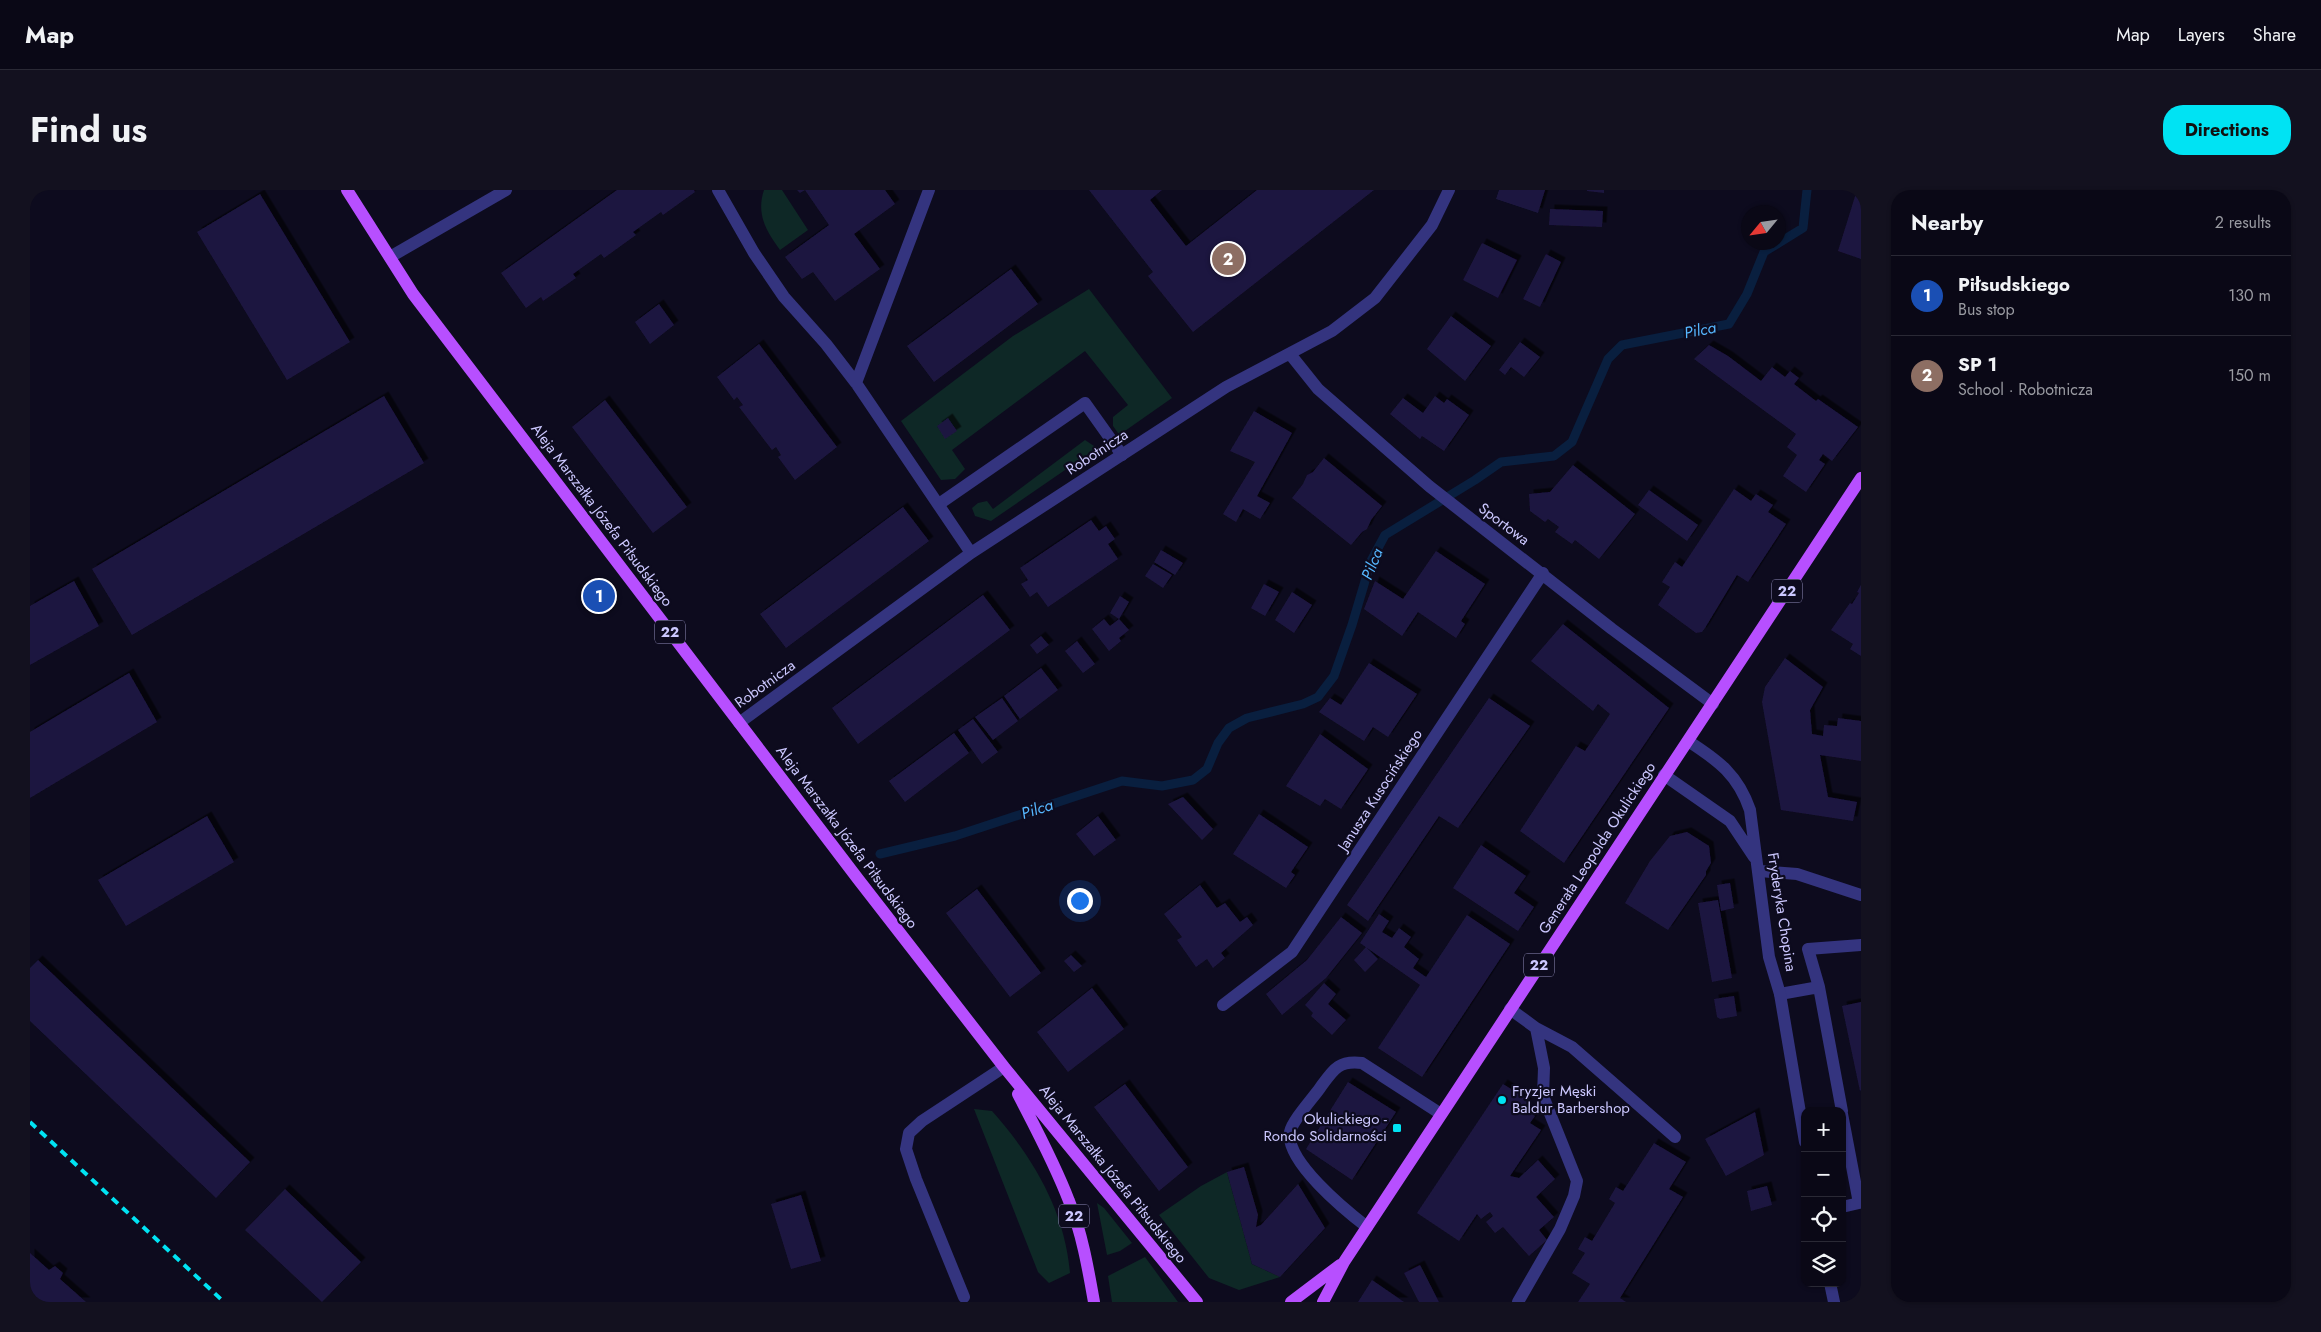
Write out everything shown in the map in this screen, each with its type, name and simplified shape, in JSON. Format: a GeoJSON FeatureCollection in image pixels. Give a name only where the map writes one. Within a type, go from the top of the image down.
{"type":"FeatureCollection","features":[{"type":"Feature","properties":{"kind":"main road","name":"Aleja Marszałka Józefa Piłsudskiego"},"geometry":{"type":"LineString","coordinates":[[347,190],[419,302],[739,723],[1004,1067],[1197,1302]]}},
{"type":"Feature","properties":{"kind":"main road","name":"Generała Leopolda Okulickiego"},"geometry":{"type":"LineString","coordinates":[[1323,1302],[1344,1262],[1861,478]]}},
{"type":"Feature","properties":{"kind":"main road","name":"Aleja Marszałka Józefa Piłsudskiego"},"geometry":{"type":"LineString","coordinates":[[1004,1067],[1052,1158],[1070,1203],[1083,1248],[1094,1302]]}},
{"type":"Feature","properties":{"kind":"main road","name":"Generała Leopolda Okulickiego"},"geometry":{"type":"LineString","coordinates":[[1291,1302],[1344,1262]]}},
{"type":"Feature","properties":{"kind":"street"},"geometry":{"type":"LineString","coordinates":[[390,258],[506,190]]}},
{"type":"Feature","properties":{"kind":"street"},"geometry":{"type":"LineString","coordinates":[[718,190],[754,253],[784,297],[826,344],[856,383],[971,553]]}},
{"type":"Feature","properties":{"kind":"street"},"geometry":{"type":"LineString","coordinates":[[856,383],[929,190]]}},
{"type":"Feature","properties":{"kind":"street","name":"Robotnicza"},"geometry":{"type":"LineString","coordinates":[[739,723],[971,553],[1226,387],[1332,331],[1374,298],[1432,225],[1449,190]]}},
{"type":"Feature","properties":{"kind":"street","name":"Sportowa"},"geometry":{"type":"LineString","coordinates":[[1290,354],[1318,389],[1429,486],[1612,629],[1713,704]]}},
{"type":"Feature","properties":{"kind":"street"},"geometry":{"type":"LineString","coordinates":[[939,504],[1085,403],[1122,456]]}},
{"type":"Feature","properties":{"kind":"street","name":"Janusza Kusocińskiego"},"geometry":{"type":"LineString","coordinates":[[1224,1005],[1292,952],[1542,573]]}},
{"type":"Feature","properties":{"kind":"street","name":"Fryderyka Chopina"},"geometry":{"type":"LineString","coordinates":[[1688,741],[1720,762],[1732,775],[1744,792],[1750,810],[1769,958],[1780,994],[1801,1118]]}},
{"type":"Feature","properties":{"kind":"street"},"geometry":{"type":"LineString","coordinates":[[1664,775],[1730,821],[1758,866],[1797,874],[1861,895]]}},
{"type":"Feature","properties":{"kind":"street"},"geometry":{"type":"LineString","coordinates":[[1841,1107],[1819,987],[1808,949],[1861,944]]}},
{"type":"Feature","properties":{"kind":"street"},"geometry":{"type":"LineString","coordinates":[[1780,994],[1819,987]]}},
{"type":"Feature","properties":{"kind":"street"},"geometry":{"type":"LineString","coordinates":[[1510,1009],[1536,1028],[1572,1047],[1675,1137]]}},
{"type":"Feature","properties":{"kind":"street"},"geometry":{"type":"LineString","coordinates":[[1518,1302],[1560,1229],[1574,1196],[1577,1181],[1542,1096],[1544,1068],[1536,1028]]}},
{"type":"Feature","properties":{"kind":"street"},"geometry":{"type":"LineString","coordinates":[[1367,1227],[1343,1209],[1297,1159],[1290,1144],[1290,1130],[1333,1069],[1348,1061],[1362,1063],[1441,1114]]}},
{"type":"Feature","properties":{"kind":"street"},"geometry":{"type":"LineString","coordinates":[[964,1297],[916,1179],[906,1149],[909,1133],[922,1121],[1004,1067]]}},
{"type":"Feature","properties":{"kind":"street"},"geometry":{"type":"LineString","coordinates":[[1846,1133],[1859,1203],[1846,1207]]}},
{"type":"Feature","properties":{"kind":"street"},"geometry":{"type":"LineString","coordinates":[[1831,1287],[1834,1302]]}},
{"type":"Feature","properties":{"kind":"green space"},"geometry":{"type":"Polygon","coordinates":[[[764,190],[782,190],[808,230],[780,250],[770,236],[762,215],[761,207],[764,190]]]}},
{"type":"Feature","properties":{"kind":"green space"},"geometry":{"type":"Polygon","coordinates":[[[1089,289],[1172,398],[1122,433],[1118,433],[1113,426],[1113,417],[1128,405],[1085,351],[952,450],[965,469],[955,479],[941,480],[901,421],[1013,336],[1089,289]]]}},
{"type":"Feature","properties":{"kind":"green space"},"geometry":{"type":"Polygon","coordinates":[[[1085,440],[1097,448],[991,521],[975,516],[972,508],[978,503],[987,501],[993,509],[1085,440]]]}},
{"type":"Feature","properties":{"kind":"green space"},"geometry":{"type":"Polygon","coordinates":[[[974,1109],[992,1111],[1021,1147],[1033,1166],[1054,1207],[1067,1250],[1070,1273],[1049,1283],[1038,1272],[974,1109]]]}},
{"type":"Feature","properties":{"kind":"green space"},"geometry":{"type":"Polygon","coordinates":[[[1227,1172],[1252,1264],[1280,1277],[1239,1290],[1209,1278],[1159,1215],[1201,1186],[1227,1172]]]}},
{"type":"Feature","properties":{"kind":"green space"},"geometry":{"type":"Polygon","coordinates":[[[1097,1203],[1104,1208],[1132,1243],[1120,1251],[1107,1255],[1097,1203]]]}},
{"type":"Feature","properties":{"kind":"green space"},"geometry":{"type":"Polygon","coordinates":[[[1145,1257],[1178,1302],[1112,1302],[1108,1276],[1145,1257]]]}},
{"type":"Feature","properties":{"kind":"building"},"geometry":{"type":"Polygon","coordinates":[[[617,190],[694,190],[695,192],[663,215],[661,212],[633,232],[636,235],[604,258],[601,254],[573,274],[576,278],[543,301],[541,297],[526,308],[501,273],[617,190]]]}},
{"type":"Feature","properties":{"kind":"building"},"geometry":{"type":"Polygon","coordinates":[[[805,190],[885,190],[895,204],[854,234],[880,269],[835,301],[813,272],[802,279],[785,257],[829,225],[805,190]]]}},
{"type":"Feature","properties":{"kind":"building"},"geometry":{"type":"Polygon","coordinates":[[[1089,190],[1162,190],[1150,200],[1186,246],[1257,190],[1374,190],[1193,332],[1148,276],[1153,272],[1089,190]]]}},
{"type":"Feature","properties":{"kind":"building"},"geometry":{"type":"Polygon","coordinates":[[[1499,190],[1545,190],[1538,213],[1496,199],[1499,190]]]}},
{"type":"Feature","properties":{"kind":"building"},"geometry":{"type":"Polygon","coordinates":[[[1604,190],[1604,193],[1587,191],[1604,190]]]}},
{"type":"Feature","properties":{"kind":"building"},"geometry":{"type":"Polygon","coordinates":[[[1857,190],[1861,190],[1861,259],[1838,251],[1857,190]]]}},
{"type":"Feature","properties":{"kind":"building"},"geometry":{"type":"Polygon","coordinates":[[[260,194],[350,342],[287,380],[197,232],[260,194]]]}},
{"type":"Feature","properties":{"kind":"building"},"geometry":{"type":"Polygon","coordinates":[[[1550,209],[1603,211],[1602,227],[1549,225],[1550,209]]]}},
{"type":"Feature","properties":{"kind":"building"},"geometry":{"type":"Polygon","coordinates":[[[1482,243],[1517,260],[1498,298],[1463,280],[1482,243]]]}},
{"type":"Feature","properties":{"kind":"building"},"geometry":{"type":"Polygon","coordinates":[[[1546,254],[1561,262],[1540,307],[1523,299],[1546,254]]]}},
{"type":"Feature","properties":{"kind":"building"},"geometry":{"type":"Polygon","coordinates":[[[1011,269],[1038,304],[934,382],[907,346],[1011,269]]]}},
{"type":"Feature","properties":{"kind":"building"},"geometry":{"type":"Polygon","coordinates":[[[659,304],[674,325],[650,344],[635,322],[659,304]]]}},
{"type":"Feature","properties":{"kind":"building"},"geometry":{"type":"Polygon","coordinates":[[[1451,316],[1491,346],[1465,381],[1427,349],[1451,316]]]}},
{"type":"Feature","properties":{"kind":"building"},"geometry":{"type":"Polygon","coordinates":[[[1520,342],[1540,357],[1524,377],[1511,367],[1505,375],[1499,370],[1520,342]]]}},
{"type":"Feature","properties":{"kind":"building"},"geometry":{"type":"Polygon","coordinates":[[[759,344],[837,447],[795,480],[778,457],[781,455],[776,447],[772,450],[739,407],[743,405],[737,397],[734,400],[717,377],[759,344]]]}},
{"type":"Feature","properties":{"kind":"building"},"geometry":{"type":"Polygon","coordinates":[[[1709,345],[1728,356],[1761,381],[1772,367],[1785,377],[1790,371],[1799,378],[1794,384],[1816,401],[1818,399],[1858,427],[1832,461],[1823,454],[1819,460],[1825,464],[1806,492],[1783,476],[1797,455],[1787,447],[1796,434],[1694,359],[1709,345]]]}},
{"type":"Feature","properties":{"kind":"building"},"geometry":{"type":"Polygon","coordinates":[[[384,396],[424,463],[132,635],[92,569],[384,396]]]}},
{"type":"Feature","properties":{"kind":"building"},"geometry":{"type":"Polygon","coordinates":[[[1435,396],[1444,403],[1447,399],[1469,415],[1444,451],[1422,436],[1420,439],[1390,414],[1403,398],[1423,413],[1435,396]]]}},
{"type":"Feature","properties":{"kind":"building"},"geometry":{"type":"Polygon","coordinates":[[[605,400],[687,507],[653,533],[572,427],[605,400]]]}},
{"type":"Feature","properties":{"kind":"building"},"geometry":{"type":"Polygon","coordinates":[[[1254,411],[1292,433],[1257,496],[1270,503],[1260,519],[1243,509],[1236,522],[1223,514],[1255,462],[1230,451],[1254,411]]]}},
{"type":"Feature","properties":{"kind":"building"},"geometry":{"type":"Polygon","coordinates":[[[948,418],[957,431],[945,439],[937,426],[948,418]]]}},
{"type":"Feature","properties":{"kind":"building"},"geometry":{"type":"Polygon","coordinates":[[[1324,458],[1382,506],[1371,520],[1367,529],[1351,545],[1292,498],[1303,484],[1307,475],[1313,472],[1324,458]]]}},
{"type":"Feature","properties":{"kind":"building"},"geometry":{"type":"Polygon","coordinates":[[[1573,465],[1635,514],[1599,559],[1575,540],[1572,544],[1555,532],[1559,527],[1548,519],[1545,522],[1530,511],[1529,494],[1550,492],[1573,465]]]}},
{"type":"Feature","properties":{"kind":"building"},"geometry":{"type":"Polygon","coordinates":[[[1734,489],[1751,501],[1756,494],[1773,505],[1768,512],[1786,524],[1748,582],[1737,575],[1705,628],[1702,632],[1696,633],[1658,605],[1670,587],[1662,582],[1675,562],[1682,567],[1734,489]]]}},
{"type":"Feature","properties":{"kind":"building"},"geometry":{"type":"Polygon","coordinates":[[[1649,490],[1698,525],[1687,541],[1638,505],[1649,490]]]}},
{"type":"Feature","properties":{"kind":"building"},"geometry":{"type":"Polygon","coordinates":[[[903,507],[929,541],[786,648],[760,614],[903,507]]]}},
{"type":"Feature","properties":{"kind":"building"},"geometry":{"type":"Polygon","coordinates":[[[1091,520],[1099,531],[1106,526],[1115,539],[1108,544],[1118,559],[1048,607],[1037,592],[1030,597],[1021,584],[1028,580],[1020,568],[1091,520]]]}},
{"type":"Feature","properties":{"kind":"building"},"geometry":{"type":"Polygon","coordinates":[[[1161,550],[1183,563],[1175,575],[1154,562],[1161,550]]]}},
{"type":"Feature","properties":{"kind":"building"},"geometry":{"type":"Polygon","coordinates":[[[1436,551],[1485,584],[1461,621],[1465,624],[1456,638],[1418,612],[1402,636],[1364,609],[1375,581],[1403,599],[1436,551]]]}},
{"type":"Feature","properties":{"kind":"building"},"geometry":{"type":"Polygon","coordinates":[[[1153,564],[1172,575],[1163,588],[1145,576],[1153,564]]]}},
{"type":"Feature","properties":{"kind":"building"},"geometry":{"type":"Polygon","coordinates":[[[74,581],[99,626],[30,665],[30,606],[74,581]]]}},
{"type":"Feature","properties":{"kind":"building"},"geometry":{"type":"Polygon","coordinates":[[[1264,584],[1279,592],[1265,616],[1251,608],[1264,584]]]}},
{"type":"Feature","properties":{"kind":"building"},"geometry":{"type":"Polygon","coordinates":[[[1861,585],[1861,656],[1850,649],[1853,644],[1831,630],[1850,603],[1852,604],[1859,593],[1857,592],[1861,585]]]}},
{"type":"Feature","properties":{"kind":"building"},"geometry":{"type":"Polygon","coordinates":[[[1292,592],[1312,605],[1294,633],[1275,620],[1292,592]]]}},
{"type":"Feature","properties":{"kind":"building"},"geometry":{"type":"Polygon","coordinates":[[[983,595],[1010,630],[858,744],[832,708],[983,595]]]}},
{"type":"Feature","properties":{"kind":"building"},"geometry":{"type":"Polygon","coordinates":[[[1120,596],[1129,602],[1119,619],[1110,613],[1120,596]]]}},
{"type":"Feature","properties":{"kind":"building"},"geometry":{"type":"Polygon","coordinates":[[[1104,619],[1110,626],[1119,619],[1129,630],[1119,638],[1121,641],[1109,651],[1092,629],[1104,619]]]}},
{"type":"Feature","properties":{"kind":"building"},"geometry":{"type":"Polygon","coordinates":[[[1563,624],[1669,708],[1564,863],[1520,831],[1576,746],[1585,751],[1610,714],[1598,704],[1593,711],[1531,661],[1563,624]]]}},
{"type":"Feature","properties":{"kind":"building"},"geometry":{"type":"Polygon","coordinates":[[[1041,636],[1049,645],[1037,654],[1030,645],[1041,636]]]}},
{"type":"Feature","properties":{"kind":"building"},"geometry":{"type":"Polygon","coordinates":[[[1077,641],[1095,664],[1083,673],[1065,651],[1077,641]]]}},
{"type":"Feature","properties":{"kind":"building"},"geometry":{"type":"Polygon","coordinates":[[[1785,658],[1823,687],[1810,710],[1812,734],[1823,736],[1824,725],[1837,726],[1838,718],[1861,721],[1861,761],[1820,755],[1828,797],[1857,802],[1853,821],[1781,810],[1762,702],[1765,687],[1785,658]]]}},
{"type":"Feature","properties":{"kind":"building"},"geometry":{"type":"Polygon","coordinates":[[[1369,663],[1417,694],[1388,737],[1373,727],[1364,741],[1319,712],[1330,698],[1341,705],[1369,663]]]}},
{"type":"Feature","properties":{"kind":"building"},"geometry":{"type":"Polygon","coordinates":[[[1041,668],[1058,690],[1020,719],[1004,696],[1041,668]]]}},
{"type":"Feature","properties":{"kind":"building"},"geometry":{"type":"Polygon","coordinates":[[[129,673],[157,722],[30,798],[30,732],[129,673]]]}},
{"type":"Feature","properties":{"kind":"building"},"geometry":{"type":"Polygon","coordinates":[[[1002,698],[1018,721],[993,740],[975,717],[1002,698]]]}},
{"type":"Feature","properties":{"kind":"building"},"geometry":{"type":"Polygon","coordinates":[[[1489,698],[1530,726],[1458,828],[1439,816],[1368,921],[1347,905],[1489,698]]]}},
{"type":"Feature","properties":{"kind":"building"},"geometry":{"type":"Polygon","coordinates":[[[973,719],[998,752],[982,764],[958,730],[973,719]]]}},
{"type":"Feature","properties":{"kind":"building"},"geometry":{"type":"Polygon","coordinates":[[[954,733],[969,753],[905,802],[889,781],[954,733]]]}},
{"type":"Feature","properties":{"kind":"building"},"geometry":{"type":"Polygon","coordinates":[[[1320,734],[1368,769],[1341,809],[1325,799],[1320,806],[1286,786],[1320,734]]]}},
{"type":"Feature","properties":{"kind":"building"},"geometry":{"type":"Polygon","coordinates":[[[1183,797],[1213,829],[1202,840],[1168,804],[1183,797]]]}},
{"type":"Feature","properties":{"kind":"building"},"geometry":{"type":"Polygon","coordinates":[[[1259,814],[1308,847],[1291,872],[1295,875],[1286,888],[1233,854],[1259,814]]]}},
{"type":"Feature","properties":{"kind":"building"},"geometry":{"type":"Polygon","coordinates":[[[207,816],[234,862],[126,926],[98,880],[207,816]]]}},
{"type":"Feature","properties":{"kind":"building"},"geometry":{"type":"Polygon","coordinates":[[[1098,816],[1116,840],[1094,856],[1076,834],[1098,816]]]}},
{"type":"Feature","properties":{"kind":"building"},"geometry":{"type":"Polygon","coordinates":[[[1687,832],[1709,846],[1711,863],[1706,871],[1706,875],[1668,930],[1625,903],[1650,861],[1670,836],[1687,832]]]}},
{"type":"Feature","properties":{"kind":"building"},"geometry":{"type":"Polygon","coordinates":[[[1481,845],[1526,876],[1514,893],[1534,907],[1518,931],[1453,888],[1481,845]]]}},
{"type":"Feature","properties":{"kind":"building"},"geometry":{"type":"Polygon","coordinates":[[[1730,883],[1734,908],[1721,911],[1717,885],[1730,883]]]}},
{"type":"Feature","properties":{"kind":"building"},"geometry":{"type":"Polygon","coordinates":[[[1200,885],[1217,908],[1225,903],[1240,922],[1247,917],[1253,925],[1221,953],[1225,958],[1213,968],[1207,959],[1196,967],[1177,940],[1182,937],[1164,914],[1200,885]]]}},
{"type":"Feature","properties":{"kind":"building"},"geometry":{"type":"Polygon","coordinates":[[[977,889],[1041,973],[1010,997],[946,913],[977,889]]]}},
{"type":"Feature","properties":{"kind":"building"},"geometry":{"type":"Polygon","coordinates":[[[1718,900],[1732,978],[1712,982],[1698,903],[1718,900]]]}},
{"type":"Feature","properties":{"kind":"building"},"geometry":{"type":"Polygon","coordinates":[[[1379,914],[1389,921],[1382,932],[1392,938],[1399,928],[1411,937],[1404,947],[1419,959],[1413,968],[1426,977],[1467,915],[1510,944],[1422,1077],[1378,1048],[1420,985],[1360,943],[1379,914]]]}},
{"type":"Feature","properties":{"kind":"building"},"geometry":{"type":"Polygon","coordinates":[[[1341,917],[1362,933],[1326,978],[1282,1015],[1266,994],[1307,960],[1341,917]]]}},
{"type":"Feature","properties":{"kind":"building"},"geometry":{"type":"Polygon","coordinates":[[[1366,947],[1378,959],[1365,972],[1354,960],[1366,947]]]}},
{"type":"Feature","properties":{"kind":"building"},"geometry":{"type":"Polygon","coordinates":[[[1071,955],[1082,966],[1074,972],[1064,961],[1071,955]]]}},
{"type":"Feature","properties":{"kind":"building"},"geometry":{"type":"Polygon","coordinates":[[[38,960],[250,1162],[216,1198],[30,1021],[30,968],[38,960]]]}},
{"type":"Feature","properties":{"kind":"building"},"geometry":{"type":"Polygon","coordinates":[[[1324,983],[1336,994],[1328,1004],[1346,1020],[1332,1035],[1311,1016],[1313,1013],[1305,1005],[1324,983]]]}},
{"type":"Feature","properties":{"kind":"building"},"geometry":{"type":"Polygon","coordinates":[[[1092,988],[1124,1029],[1068,1072],[1037,1032],[1092,988]]]}},
{"type":"Feature","properties":{"kind":"building"},"geometry":{"type":"Polygon","coordinates":[[[1734,996],[1737,1016],[1720,1019],[1717,1017],[1714,999],[1734,996]]]}},
{"type":"Feature","properties":{"kind":"building"},"geometry":{"type":"Polygon","coordinates":[[[1861,1002],[1861,1090],[1860,1091],[1842,1006],[1861,1002]]]}},
{"type":"Feature","properties":{"kind":"building"},"geometry":{"type":"Polygon","coordinates":[[[1348,1082],[1396,1112],[1352,1180],[1306,1149],[1348,1082]]]}},
{"type":"Feature","properties":{"kind":"building"},"geometry":{"type":"Polygon","coordinates":[[[1125,1084],[1188,1167],[1159,1191],[1094,1107],[1125,1084]]]}},
{"type":"Feature","properties":{"kind":"building"},"geometry":{"type":"Polygon","coordinates":[[[1503,1084],[1529,1100],[1524,1108],[1535,1116],[1530,1123],[1541,1130],[1510,1176],[1519,1178],[1538,1160],[1555,1179],[1536,1197],[1554,1217],[1539,1230],[1547,1240],[1529,1256],[1503,1227],[1495,1233],[1486,1222],[1493,1216],[1490,1212],[1481,1219],[1477,1214],[1459,1241],[1417,1213],[1503,1084]]]}},
{"type":"Feature","properties":{"kind":"building"},"geometry":{"type":"Polygon","coordinates":[[[1755,1112],[1764,1155],[1726,1176],[1705,1139],[1755,1112]]]}},
{"type":"Feature","properties":{"kind":"building"},"geometry":{"type":"Polygon","coordinates":[[[1654,1143],[1686,1162],[1669,1189],[1683,1197],[1620,1298],[1626,1302],[1578,1302],[1590,1284],[1572,1273],[1585,1253],[1578,1249],[1585,1237],[1592,1241],[1615,1203],[1609,1199],[1616,1187],[1623,1191],[1654,1143]]]}},
{"type":"Feature","properties":{"kind":"building"},"geometry":{"type":"Polygon","coordinates":[[[1244,1167],[1258,1215],[1256,1227],[1261,1225],[1298,1184],[1325,1228],[1280,1277],[1252,1264],[1227,1172],[1244,1167]]]}},
{"type":"Feature","properties":{"kind":"building"},"geometry":{"type":"Polygon","coordinates":[[[1767,1186],[1772,1205],[1751,1211],[1747,1191],[1767,1186]]]}},
{"type":"Feature","properties":{"kind":"building"},"geometry":{"type":"Polygon","coordinates":[[[285,1189],[361,1262],[322,1302],[245,1230],[285,1189]]]}},
{"type":"Feature","properties":{"kind":"building"},"geometry":{"type":"Polygon","coordinates":[[[801,1195],[821,1261],[791,1269],[771,1204],[801,1195]]]}},
{"type":"Feature","properties":{"kind":"building"},"geometry":{"type":"Polygon","coordinates":[[[30,1253],[49,1270],[55,1266],[63,1273],[60,1279],[86,1302],[30,1302],[30,1253]]]}},
{"type":"Feature","properties":{"kind":"building"},"geometry":{"type":"Polygon","coordinates":[[[1420,1265],[1439,1302],[1419,1302],[1404,1273],[1420,1265]]]}},
{"type":"Feature","properties":{"kind":"building"},"geometry":{"type":"Polygon","coordinates":[[[1372,1280],[1404,1302],[1358,1302],[1372,1280]]]}},
{"type":"Feature","properties":{"kind":"waterway","name":"Pilca"},"geometry":{"type":"LineString","coordinates":[[880,854],[955,836],[1122,781],[1162,786],[1193,780],[1207,769],[1218,743],[1229,728],[1247,718],[1303,704],[1318,697],[1334,676],[1352,625],[1371,561],[1385,535],[1501,462],[1554,456],[1572,442],[1608,359],[1622,345],[1729,324],[1747,294],[1764,252],[1803,228],[1807,190]]}},
{"type":"Feature","properties":{"kind":"railway"},"geometry":{"type":"LineString","coordinates":[[30,1122],[224,1302]]}},
{"type":"Feature","properties":{"kind":"place","name":"SP 1"},"geometry":{"type":"Point","coordinates":[1228,259]}},
{"type":"Feature","properties":{"kind":"place","name":"Piłsudskiego"},"geometry":{"type":"Point","coordinates":[599,596]}},
{"type":"Feature","properties":{"kind":"place","name":"Fryzjer Męski Baldur Barbershop"},"geometry":{"type":"Point","coordinates":[1502,1100]}},
{"type":"Feature","properties":{"kind":"place","name":"Okulickiego - Rondo Solidarności"},"geometry":{"type":"Point","coordinates":[1397,1128]}}]}
